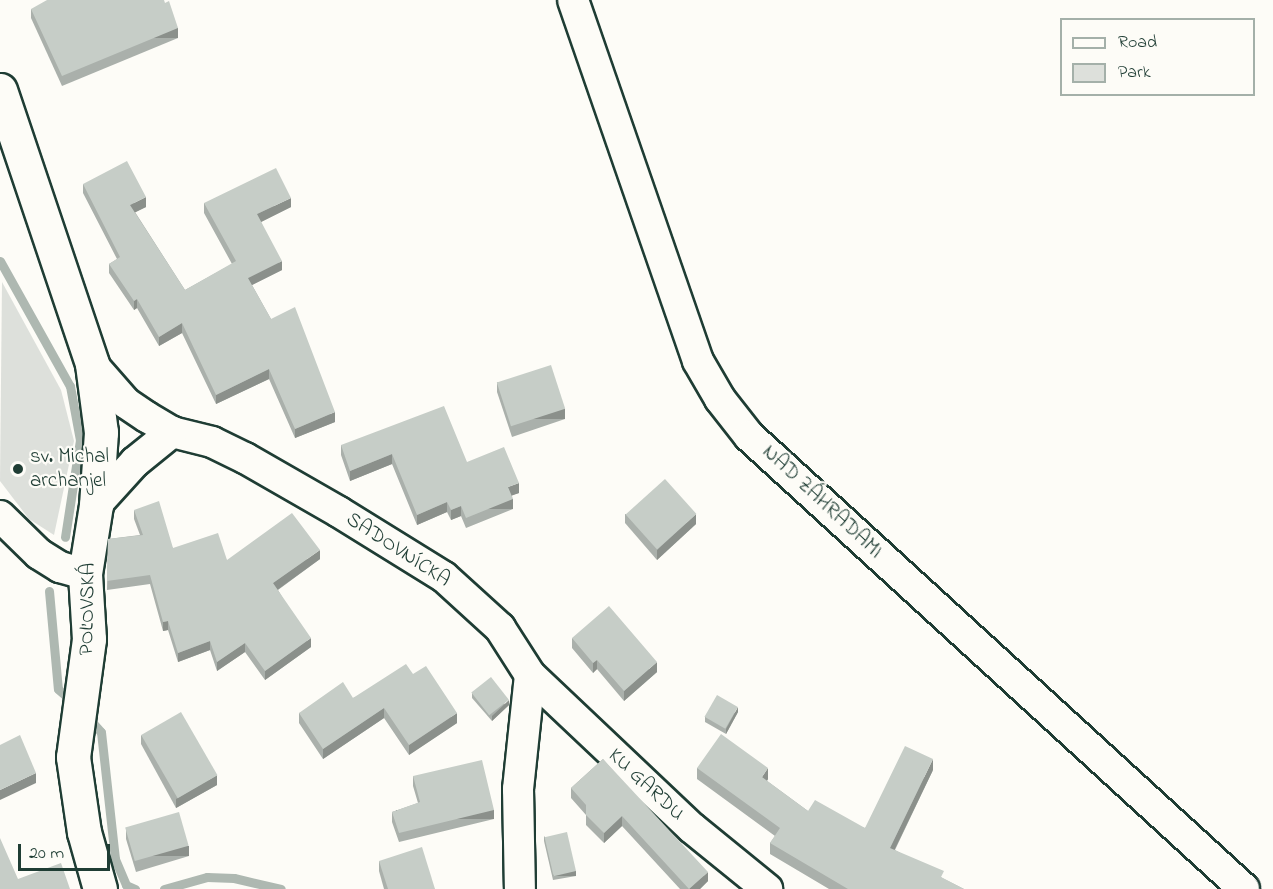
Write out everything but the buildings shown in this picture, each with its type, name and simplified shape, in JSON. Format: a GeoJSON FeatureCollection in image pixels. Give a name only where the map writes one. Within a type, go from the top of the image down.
{"type":"FeatureCollection","features":[{"type":"Feature","properties":{"kind":"street","name":"NAD ZÁHRADAMI"},"geometry":{"type":"LineString","coordinates":[[573,0],[698,361],[720,399],[749,436],[1244,889]]}},
{"type":"Feature","properties":{"kind":"street","name":"POĽOVSKÁ"},"geometry":{"type":"LineString","coordinates":[[0,90],[92,364],[101,432],[96,505],[86,574],[89,639],[83,690],[73,734],[84,832],[100,889]]}},
{"type":"Feature","properties":{"kind":"street","name":"SADOVNÍCKA"},"geometry":{"type":"LineString","coordinates":[[92,364],[126,403],[172,432],[212,442],[245,458],[444,577],[500,628],[530,675]]}},
{"type":"Feature","properties":{"kind":"street"},"geometry":{"type":"LineString","coordinates":[[96,505],[135,462],[172,432]]}},
{"type":"Feature","properties":{"kind":"street"},"geometry":{"type":"LineString","coordinates":[[0,516],[39,554],[60,567],[86,574]]}},
{"type":"Feature","properties":{"kind":"street"},"geometry":{"type":"LineString","coordinates":[[520,889],[518,789],[530,675]]}},
{"type":"Feature","properties":{"kind":"street","name":"KU GARDU"},"geometry":{"type":"LineString","coordinates":[[530,675],[692,828],[767,889]]}},
{"type":"Feature","properties":{"kind":"green space"},"geometry":{"type":"Polygon","coordinates":[[[2,282],[61,390],[74,441],[54,535],[29,519],[0,481],[2,282]]]}},
{"type":"Feature","properties":{"kind":"waterway"},"geometry":{"type":"LineString","coordinates":[[0,261],[70,386],[80,440],[65,537]]}},
{"type":"Feature","properties":{"kind":"waterway"},"geometry":{"type":"LineString","coordinates":[[49,591],[58,689],[65,695]]}},
{"type":"Feature","properties":{"kind":"waterway"},"geometry":{"type":"LineString","coordinates":[[92,722],[101,732],[115,859],[126,885],[135,889]]}},
{"type":"Feature","properties":{"kind":"waterway"},"geometry":{"type":"LineString","coordinates":[[164,889],[207,877],[234,878],[281,889]]}},
{"type":"Feature","properties":{"kind":"place","name":"sv. Michal archanjel"},"geometry":{"type":"Point","coordinates":[18,469]}}]}
